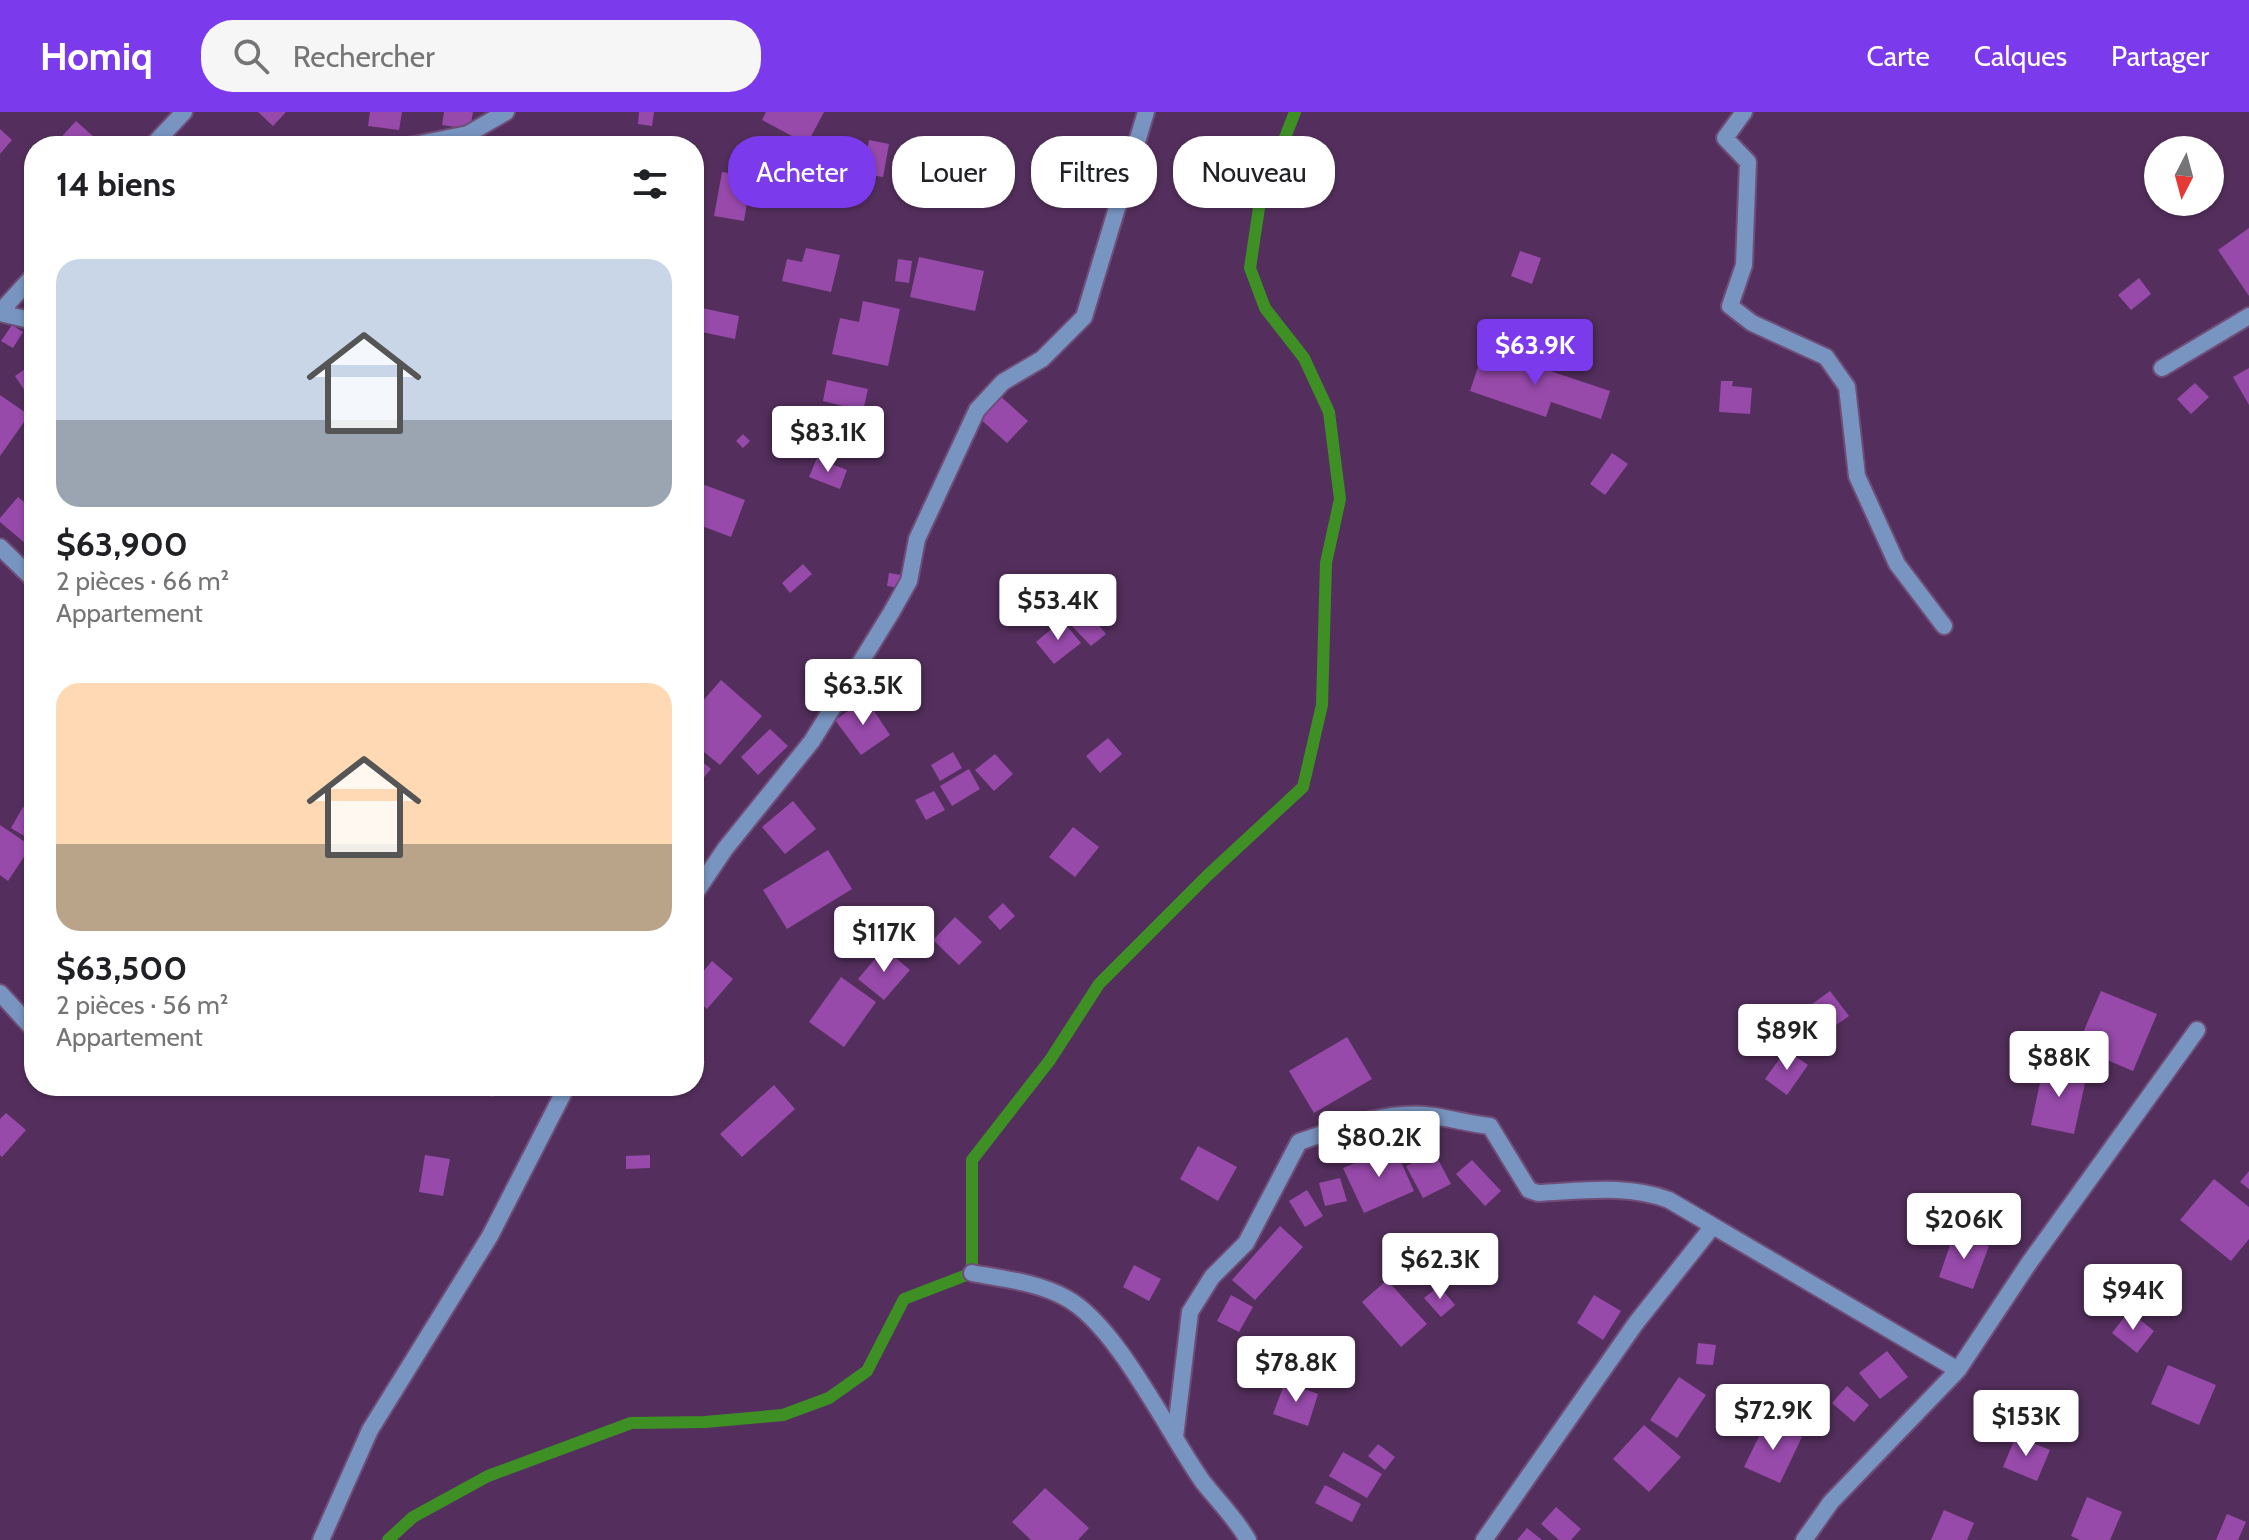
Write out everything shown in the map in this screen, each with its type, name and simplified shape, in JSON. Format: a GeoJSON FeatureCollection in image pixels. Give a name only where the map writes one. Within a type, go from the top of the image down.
{"type":"FeatureCollection","features":[{"type":"Feature","properties":{"kind":"street"},"geometry":{"type":"LineString","coordinates":[[161,136],[184,112]]}},
{"type":"Feature","properties":{"kind":"street"},"geometry":{"type":"LineString","coordinates":[[458,136],[468,134],[506,112]]}},
{"type":"Feature","properties":{"kind":"street"},"geometry":{"type":"LineString","coordinates":[[704,880],[725,849],[812,741],[891,613],[909,581],[917,539],[977,410],[1003,382],[1042,359],[1084,317],[1146,112]]}},
{"type":"Feature","properties":{"kind":"street"},"geometry":{"type":"LineString","coordinates":[[1744,112],[1725,138],[1748,162],[1744,265],[1730,306],[1752,323],[1826,357],[1847,387],[1857,476],[1897,564],[1944,626]]}},
{"type":"Feature","properties":{"kind":"street"},"geometry":{"type":"LineString","coordinates":[[24,286],[0,313],[24,319]]}},
{"type":"Feature","properties":{"kind":"street"},"geometry":{"type":"LineString","coordinates":[[2162,368],[2249,316]]}},
{"type":"Feature","properties":{"kind":"street"},"geometry":{"type":"LineString","coordinates":[[0,547],[24,570]]}},
{"type":"Feature","properties":{"kind":"street"},"geometry":{"type":"LineString","coordinates":[[0,993],[24,1019]]}},
{"type":"Feature","properties":{"kind":"street"},"geometry":{"type":"LineString","coordinates":[[1804,1540],[1831,1502],[1958,1370],[2029,1263],[2197,1030]]}},
{"type":"Feature","properties":{"kind":"street"},"geometry":{"type":"LineString","coordinates":[[321,1540],[370,1430],[490,1236],[562,1096]]}},
{"type":"Feature","properties":{"kind":"street"},"geometry":{"type":"LineString","coordinates":[[1175,1437],[1190,1312],[1212,1277],[1246,1243],[1299,1142],[1355,1122],[1406,1116],[1431,1115],[1490,1126],[1529,1190],[1538,1193],[1632,1190],[1669,1200],[1958,1370]]}},
{"type":"Feature","properties":{"kind":"street"},"geometry":{"type":"LineString","coordinates":[[1484,1540],[1636,1323],[1713,1226]]}},
{"type":"Feature","properties":{"kind":"street"},"geometry":{"type":"LineString","coordinates":[[972,1273],[1037,1285],[1068,1299],[1095,1320],[1203,1481],[1248,1540]]}},
{"type":"Feature","properties":{"kind":"building"},"geometry":{"type":"Polygon","coordinates":[[[258,112],[286,112],[273,126],[258,112]]]}},
{"type":"Feature","properties":{"kind":"building"},"geometry":{"type":"Polygon","coordinates":[[[370,112],[402,112],[399,130],[368,126],[370,112]]]}},
{"type":"Feature","properties":{"kind":"building"},"geometry":{"type":"Polygon","coordinates":[[[444,112],[473,112],[470,129],[442,125],[444,112]]]}},
{"type":"Feature","properties":{"kind":"building"},"geometry":{"type":"Polygon","coordinates":[[[639,112],[654,112],[652,126],[638,124],[639,112]]]}},
{"type":"Feature","properties":{"kind":"building"},"geometry":{"type":"Polygon","coordinates":[[[766,112],[824,112],[811,136],[792,136],[762,120],[766,112]]]}},
{"type":"Feature","properties":{"kind":"building"},"geometry":{"type":"Polygon","coordinates":[[[76,121],[93,136],[62,136],[76,121]]]}},
{"type":"Feature","properties":{"kind":"building"},"geometry":{"type":"Polygon","coordinates":[[[0,129],[12,140],[0,154],[0,129]]]}},
{"type":"Feature","properties":{"kind":"building"},"geometry":{"type":"Polygon","coordinates":[[[876,141],[889,144],[883,177],[876,176],[876,141]]]}},
{"type":"Feature","properties":{"kind":"building"},"geometry":{"type":"Polygon","coordinates":[[[722,172],[728,173],[728,208],[746,208],[744,221],[714,216],[722,172]]]}},
{"type":"Feature","properties":{"kind":"building"},"geometry":{"type":"Polygon","coordinates":[[[2249,228],[2249,296],[2218,250],[2249,228]]]}},
{"type":"Feature","properties":{"kind":"building"},"geometry":{"type":"Polygon","coordinates":[[[806,248],[840,255],[831,292],[782,281],[787,259],[802,262],[806,248]]]}},
{"type":"Feature","properties":{"kind":"building"},"geometry":{"type":"Polygon","coordinates":[[[1520,251],[1541,258],[1532,284],[1511,276],[1520,251]]]}},
{"type":"Feature","properties":{"kind":"building"},"geometry":{"type":"Polygon","coordinates":[[[919,257],[984,271],[975,311],[910,297],[919,257]]]}},
{"type":"Feature","properties":{"kind":"building"},"geometry":{"type":"Polygon","coordinates":[[[898,259],[912,261],[909,283],[895,281],[898,259]]]}},
{"type":"Feature","properties":{"kind":"building"},"geometry":{"type":"Polygon","coordinates":[[[2139,278],[2151,294],[2131,310],[2118,295],[2139,278]]]}},
{"type":"Feature","properties":{"kind":"building"},"geometry":{"type":"Polygon","coordinates":[[[863,301],[900,309],[888,366],[832,354],[840,318],[859,322],[863,301]]]}},
{"type":"Feature","properties":{"kind":"building"},"geometry":{"type":"Polygon","coordinates":[[[704,308],[739,316],[735,339],[704,332],[704,308]]]}},
{"type":"Feature","properties":{"kind":"building"},"geometry":{"type":"Polygon","coordinates":[[[12,325],[23,332],[13,348],[1,341],[12,325]]]}},
{"type":"Feature","properties":{"kind":"building"},"geometry":{"type":"Polygon","coordinates":[[[1484,349],[1610,391],[1601,419],[1551,402],[1546,417],[1470,391],[1484,349]]]}},
{"type":"Feature","properties":{"kind":"building"},"geometry":{"type":"Polygon","coordinates":[[[2249,368],[2249,405],[2233,377],[2249,368]]]}},
{"type":"Feature","properties":{"kind":"building"},"geometry":{"type":"Polygon","coordinates":[[[24,370],[24,390],[15,376],[24,370]]]}},
{"type":"Feature","properties":{"kind":"building"},"geometry":{"type":"Polygon","coordinates":[[[827,380],[868,389],[863,411],[823,401],[827,380]]]}},
{"type":"Feature","properties":{"kind":"building"},"geometry":{"type":"Polygon","coordinates":[[[1721,381],[1733,381],[1732,386],[1752,388],[1750,414],[1719,412],[1721,381]]]}},
{"type":"Feature","properties":{"kind":"building"},"geometry":{"type":"Polygon","coordinates":[[[2195,383],[2209,397],[2191,414],[2177,399],[2195,383]]]}},
{"type":"Feature","properties":{"kind":"building"},"geometry":{"type":"Polygon","coordinates":[[[998,394],[1028,421],[1007,443],[977,416],[998,394]]]}},
{"type":"Feature","properties":{"kind":"building"},"geometry":{"type":"Polygon","coordinates":[[[0,395],[24,412],[24,422],[0,456],[0,395]]]}},
{"type":"Feature","properties":{"kind":"building"},"geometry":{"type":"Polygon","coordinates":[[[743,434],[750,441],[743,448],[736,441],[743,434]]]}},
{"type":"Feature","properties":{"kind":"building"},"geometry":{"type":"Polygon","coordinates":[[[1612,453],[1628,464],[1605,495],[1590,484],[1612,453]]]}},
{"type":"Feature","properties":{"kind":"building"},"geometry":{"type":"Polygon","coordinates":[[[817,458],[847,470],[840,489],[809,477],[817,458]]]}},
{"type":"Feature","properties":{"kind":"building"},"geometry":{"type":"Polygon","coordinates":[[[704,485],[745,500],[731,537],[704,527],[704,485]]]}},
{"type":"Feature","properties":{"kind":"building"},"geometry":{"type":"Polygon","coordinates":[[[18,497],[24,502],[24,542],[0,522],[18,497]]]}},
{"type":"Feature","properties":{"kind":"building"},"geometry":{"type":"Polygon","coordinates":[[[803,564],[812,574],[790,593],[782,583],[803,564]]]}},
{"type":"Feature","properties":{"kind":"building"},"geometry":{"type":"Polygon","coordinates":[[[889,573],[901,575],[900,588],[887,586],[889,573]]]}},
{"type":"Feature","properties":{"kind":"building"},"geometry":{"type":"Polygon","coordinates":[[[1087,611],[1106,634],[1091,646],[1071,625],[1087,611]]]}},
{"type":"Feature","properties":{"kind":"building"},"geometry":{"type":"Polygon","coordinates":[[[1062,620],[1081,643],[1054,664],[1036,642],[1062,620]]]}},
{"type":"Feature","properties":{"kind":"building"},"geometry":{"type":"Polygon","coordinates":[[[721,680],[762,716],[720,765],[704,752],[704,700],[721,680]]]}},
{"type":"Feature","properties":{"kind":"building"},"geometry":{"type":"Polygon","coordinates":[[[866,699],[890,735],[861,755],[835,720],[866,699]]]}},
{"type":"Feature","properties":{"kind":"building"},"geometry":{"type":"Polygon","coordinates":[[[770,729],[788,746],[758,775],[741,757],[770,729]]]}},
{"type":"Feature","properties":{"kind":"building"},"geometry":{"type":"Polygon","coordinates":[[[1108,738],[1122,754],[1100,773],[1086,756],[1108,738]]]}},
{"type":"Feature","properties":{"kind":"building"},"geometry":{"type":"Polygon","coordinates":[[[953,752],[962,768],[940,781],[931,765],[953,752]]]}},
{"type":"Feature","properties":{"kind":"building"},"geometry":{"type":"Polygon","coordinates":[[[995,754],[1013,774],[994,791],[975,770],[995,754]]]}},
{"type":"Feature","properties":{"kind":"building"},"geometry":{"type":"Polygon","coordinates":[[[704,763],[711,769],[704,777],[704,763]]]}},
{"type":"Feature","properties":{"kind":"building"},"geometry":{"type":"Polygon","coordinates":[[[969,769],[980,789],[952,806],[940,786],[969,769]]]}},
{"type":"Feature","properties":{"kind":"building"},"geometry":{"type":"Polygon","coordinates":[[[934,791],[945,810],[926,820],[915,800],[934,791]]]}},
{"type":"Feature","properties":{"kind":"building"},"geometry":{"type":"Polygon","coordinates":[[[793,801],[816,829],[785,854],[762,827],[793,801]]]}},
{"type":"Feature","properties":{"kind":"building"},"geometry":{"type":"Polygon","coordinates":[[[23,807],[24,808],[24,836],[11,828],[23,807]]]}},
{"type":"Feature","properties":{"kind":"building"},"geometry":{"type":"Polygon","coordinates":[[[0,825],[24,841],[24,857],[8,881],[0,875],[0,825]]]}},
{"type":"Feature","properties":{"kind":"building"},"geometry":{"type":"Polygon","coordinates":[[[1073,827],[1099,847],[1075,877],[1049,857],[1073,827]]]}},
{"type":"Feature","properties":{"kind":"building"},"geometry":{"type":"Polygon","coordinates":[[[828,850],[852,889],[787,929],[763,890],[828,850]]]}},
{"type":"Feature","properties":{"kind":"building"},"geometry":{"type":"Polygon","coordinates":[[[1003,903],[1015,916],[1000,930],[988,917],[1003,903]]]}},
{"type":"Feature","properties":{"kind":"building"},"geometry":{"type":"Polygon","coordinates":[[[955,917],[982,942],[959,965],[933,940],[955,917]]]}},
{"type":"Feature","properties":{"kind":"building"},"geometry":{"type":"Polygon","coordinates":[[[884,948],[910,970],[884,1000],[858,979],[884,948]]]}},
{"type":"Feature","properties":{"kind":"building"},"geometry":{"type":"Polygon","coordinates":[[[712,961],[733,979],[707,1009],[704,1006],[704,970],[712,961]]]}},
{"type":"Feature","properties":{"kind":"building"},"geometry":{"type":"Polygon","coordinates":[[[841,977],[876,1002],[844,1047],[809,1022],[841,977]]]}},
{"type":"Feature","properties":{"kind":"building"},"geometry":{"type":"Polygon","coordinates":[[[1830,991],[1849,1016],[1826,1032],[1808,1007],[1830,991]]]}},
{"type":"Feature","properties":{"kind":"building"},"geometry":{"type":"Polygon","coordinates":[[[2101,991],[2157,1014],[2133,1071],[2100,1057],[2105,1044],[2082,1035],[2101,991]]]}},
{"type":"Feature","properties":{"kind":"building"},"geometry":{"type":"Polygon","coordinates":[[[1347,1037],[1372,1079],[1314,1113],[1289,1071],[1347,1037]]]}},
{"type":"Feature","properties":{"kind":"building"},"geometry":{"type":"Polygon","coordinates":[[[1786,1050],[1808,1065],[1787,1095],[1765,1079],[1786,1050]]]}},
{"type":"Feature","properties":{"kind":"building"},"geometry":{"type":"Polygon","coordinates":[[[2044,1064],[2087,1074],[2074,1134],[2031,1125],[2044,1064]]]}},
{"type":"Feature","properties":{"kind":"building"},"geometry":{"type":"Polygon","coordinates":[[[774,1085],[795,1109],[742,1157],[720,1134],[774,1085]]]}},
{"type":"Feature","properties":{"kind":"building"},"geometry":{"type":"Polygon","coordinates":[[[6,1113],[26,1130],[2,1157],[0,1119],[6,1113]]]}},
{"type":"Feature","properties":{"kind":"building"},"geometry":{"type":"Polygon","coordinates":[[[1198,1146],[1237,1167],[1218,1201],[1180,1179],[1198,1146]]]}},
{"type":"Feature","properties":{"kind":"building"},"geometry":{"type":"Polygon","coordinates":[[[1394,1146],[1414,1191],[1364,1213],[1343,1168],[1394,1146]]]}},
{"type":"Feature","properties":{"kind":"building"},"geometry":{"type":"Polygon","coordinates":[[[1434,1152],[1451,1184],[1423,1198],[1406,1166],[1434,1152]]]}},
{"type":"Feature","properties":{"kind":"building"},"geometry":{"type":"Polygon","coordinates":[[[425,1155],[450,1159],[443,1196],[419,1192],[425,1155]]]}},
{"type":"Feature","properties":{"kind":"building"},"geometry":{"type":"Polygon","coordinates":[[[650,1155],[650,1168],[626,1169],[626,1156],[650,1155]]]}},
{"type":"Feature","properties":{"kind":"building"},"geometry":{"type":"Polygon","coordinates":[[[1472,1160],[1501,1191],[1485,1206],[1456,1174],[1472,1160]]]}},
{"type":"Feature","properties":{"kind":"building"},"geometry":{"type":"Polygon","coordinates":[[[2249,1171],[2249,1189],[2240,1182],[2249,1171]]]}},
{"type":"Feature","properties":{"kind":"building"},"geometry":{"type":"Polygon","coordinates":[[[1340,1178],[1347,1201],[1325,1206],[1319,1183],[1340,1178]]]}},
{"type":"Feature","properties":{"kind":"building"},"geometry":{"type":"Polygon","coordinates":[[[2214,1179],[2249,1207],[2249,1239],[2231,1261],[2180,1220],[2214,1179]]]}},
{"type":"Feature","properties":{"kind":"building"},"geometry":{"type":"Polygon","coordinates":[[[1307,1190],[1323,1216],[1305,1227],[1289,1201],[1307,1190]]]}},
{"type":"Feature","properties":{"kind":"building"},"geometry":{"type":"Polygon","coordinates":[[[1280,1226],[1303,1247],[1255,1300],[1232,1280],[1280,1226]]]}},
{"type":"Feature","properties":{"kind":"building"},"geometry":{"type":"Polygon","coordinates":[[[1954,1234],[1989,1246],[1973,1289],[1939,1277],[1954,1234]]]}},
{"type":"Feature","properties":{"kind":"building"},"geometry":{"type":"Polygon","coordinates":[[[1134,1265],[1161,1279],[1149,1301],[1123,1287],[1134,1265]]]}},
{"type":"Feature","properties":{"kind":"building"},"geometry":{"type":"Polygon","coordinates":[[[1387,1280],[1427,1324],[1401,1347],[1362,1302],[1387,1280]]]}},
{"type":"Feature","properties":{"kind":"building"},"geometry":{"type":"Polygon","coordinates":[[[1439,1286],[1455,1305],[1441,1317],[1424,1298],[1439,1286]]]}},
{"type":"Feature","properties":{"kind":"building"},"geometry":{"type":"Polygon","coordinates":[[[1231,1295],[1253,1307],[1239,1332],[1217,1321],[1231,1295]]]}},
{"type":"Feature","properties":{"kind":"building"},"geometry":{"type":"Polygon","coordinates":[[[1594,1295],[1621,1311],[1603,1340],[1577,1323],[1594,1295]]]}},
{"type":"Feature","properties":{"kind":"building"},"geometry":{"type":"Polygon","coordinates":[[[2129,1311],[2154,1331],[2137,1353],[2112,1333],[2129,1311]]]}},
{"type":"Feature","properties":{"kind":"building"},"geometry":{"type":"Polygon","coordinates":[[[1698,1343],[1716,1345],[1713,1365],[1696,1364],[1698,1343]]]}},
{"type":"Feature","properties":{"kind":"building"},"geometry":{"type":"Polygon","coordinates":[[[1887,1351],[1908,1377],[1880,1399],[1859,1373],[1887,1351]]]}},
{"type":"Feature","properties":{"kind":"building"},"geometry":{"type":"Polygon","coordinates":[[[2168,1365],[2216,1385],[2199,1425],[2151,1404],[2168,1365]]]}},
{"type":"Feature","properties":{"kind":"building"},"geometry":{"type":"Polygon","coordinates":[[[1679,1377],[1706,1395],[1677,1438],[1650,1420],[1679,1377]]]}},
{"type":"Feature","properties":{"kind":"building"},"geometry":{"type":"Polygon","coordinates":[[[1285,1382],[1318,1394],[1308,1426],[1273,1414],[1285,1382]]]}},
{"type":"Feature","properties":{"kind":"building"},"geometry":{"type":"Polygon","coordinates":[[[1847,1386],[1869,1405],[1854,1422],[1832,1403],[1847,1386]]]}},
{"type":"Feature","properties":{"kind":"building"},"geometry":{"type":"Polygon","coordinates":[[[1767,1420],[1802,1437],[1780,1483],[1744,1467],[1767,1420]]]}},
{"type":"Feature","properties":{"kind":"building"},"geometry":{"type":"Polygon","coordinates":[[[1644,1425],[1681,1457],[1649,1492],[1613,1459],[1644,1425]]]}},
{"type":"Feature","properties":{"kind":"building"},"geometry":{"type":"Polygon","coordinates":[[[2016,1436],[2050,1450],[2037,1481],[2003,1467],[2016,1436]]]}},
{"type":"Feature","properties":{"kind":"building"},"geometry":{"type":"Polygon","coordinates":[[[1378,1444],[1395,1457],[1385,1470],[1368,1456],[1378,1444]]]}},
{"type":"Feature","properties":{"kind":"building"},"geometry":{"type":"Polygon","coordinates":[[[1343,1452],[1382,1474],[1367,1498],[1329,1476],[1343,1452]]]}},
{"type":"Feature","properties":{"kind":"building"},"geometry":{"type":"Polygon","coordinates":[[[1325,1485],[1361,1504],[1352,1522],[1315,1503],[1325,1485]]]}},
{"type":"Feature","properties":{"kind":"building"},"geometry":{"type":"Polygon","coordinates":[[[1045,1488],[1089,1528],[1078,1540],[1031,1540],[1012,1522],[1045,1488]]]}},
{"type":"Feature","properties":{"kind":"building"},"geometry":{"type":"Polygon","coordinates":[[[2087,1497],[2122,1512],[2110,1540],[2080,1540],[2071,1536],[2087,1497]]]}},
{"type":"Feature","properties":{"kind":"building"},"geometry":{"type":"Polygon","coordinates":[[[1556,1507],[1581,1529],[1571,1540],[1559,1540],[1541,1524],[1556,1507]]]}},
{"type":"Feature","properties":{"kind":"building"},"geometry":{"type":"Polygon","coordinates":[[[1944,1510],[1974,1523],[1967,1540],[1931,1540],[1944,1510]]]}},
{"type":"Feature","properties":{"kind":"building"},"geometry":{"type":"Polygon","coordinates":[[[2227,1514],[2246,1522],[2238,1540],[2216,1540],[2227,1514]]]}},
{"type":"Feature","properties":{"kind":"building"},"geometry":{"type":"Polygon","coordinates":[[[1527,1528],[1542,1540],[1517,1540],[1527,1528]]]}},
{"type":"Feature","properties":{"kind":"waterway"},"geometry":{"type":"LineString","coordinates":[[388,1540],[413,1517],[488,1476],[631,1423],[705,1422],[783,1415],[829,1398],[867,1371],[904,1299],[972,1273],[972,1160],[1050,1060],[1099,984],[1208,875],[1303,787],[1322,705],[1326,563],[1340,499],[1329,412],[1304,358],[1265,308],[1250,268],[1260,201],[1295,112]]}}]}
